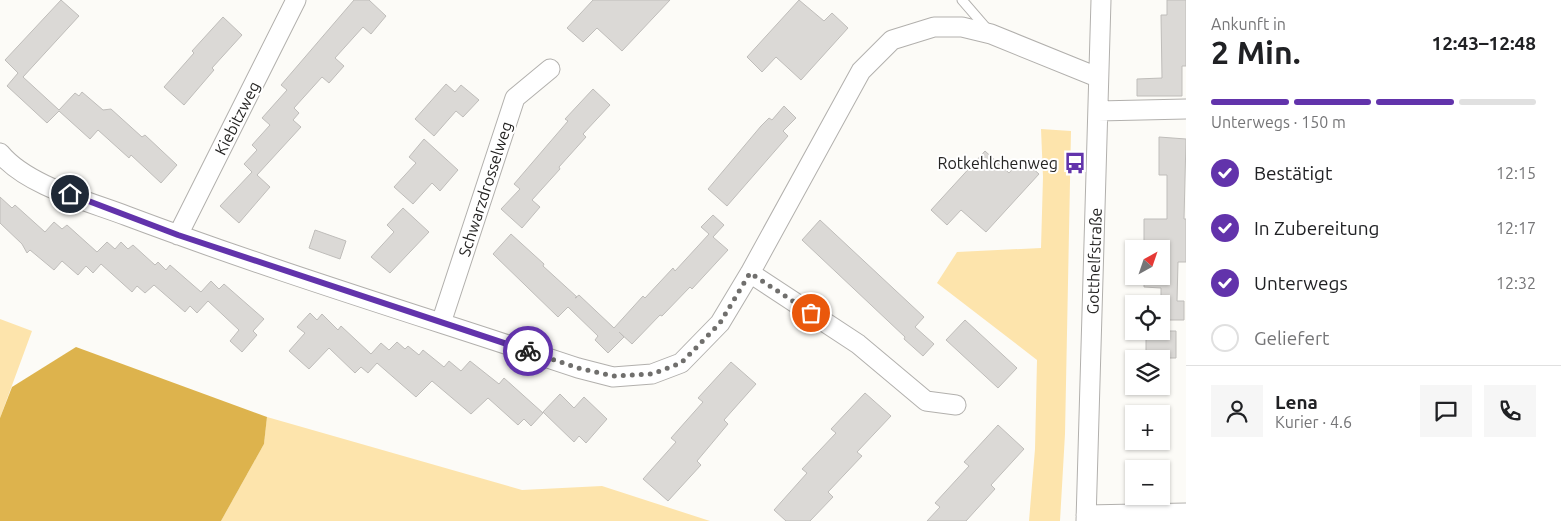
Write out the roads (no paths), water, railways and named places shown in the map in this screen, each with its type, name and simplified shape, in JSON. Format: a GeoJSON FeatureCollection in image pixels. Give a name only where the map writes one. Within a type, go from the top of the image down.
{"type":"FeatureCollection","features":[{"type":"Feature","properties":{"kind":"street","name":"Kiebitzweg"},"geometry":{"type":"LineString","coordinates":[[178,235],[296,0]]}},
{"type":"Feature","properties":{"kind":"street","name":"Gotthelfstraße"},"geometry":{"type":"LineString","coordinates":[[1086,518],[1101,0]]}},
{"type":"Feature","properties":{"kind":"street"},"geometry":{"type":"LineString","coordinates":[[0,153],[34,181],[178,235],[441,323],[596,372],[613,376],[652,374],[681,363],[720,323],[750,273],[860,71],[892,40],[934,26],[962,27],[991,34],[1098,77]]}},
{"type":"Feature","properties":{"kind":"street","name":"Schwarzdrosselweg"},"geometry":{"type":"LineString","coordinates":[[441,323],[515,98],[550,69]]}},
{"type":"Feature","properties":{"kind":"street"},"geometry":{"type":"LineString","coordinates":[[1098,111],[1186,109]]}},
{"type":"Feature","properties":{"kind":"street"},"geometry":{"type":"LineString","coordinates":[[750,273],[858,344],[926,401],[956,405]]}},
{"type":"Feature","properties":{"kind":"street"},"geometry":{"type":"LineString","coordinates":[[1086,518],[1186,513]]}},
{"type":"Feature","properties":{"kind":"lane"},"geometry":{"type":"LineString","coordinates":[[962,0],[991,34]]}},
{"type":"Feature","properties":{"kind":"place","name":"Rotkehlchenweg"},"geometry":{"type":"Point","coordinates":[1075,163]}}]}
